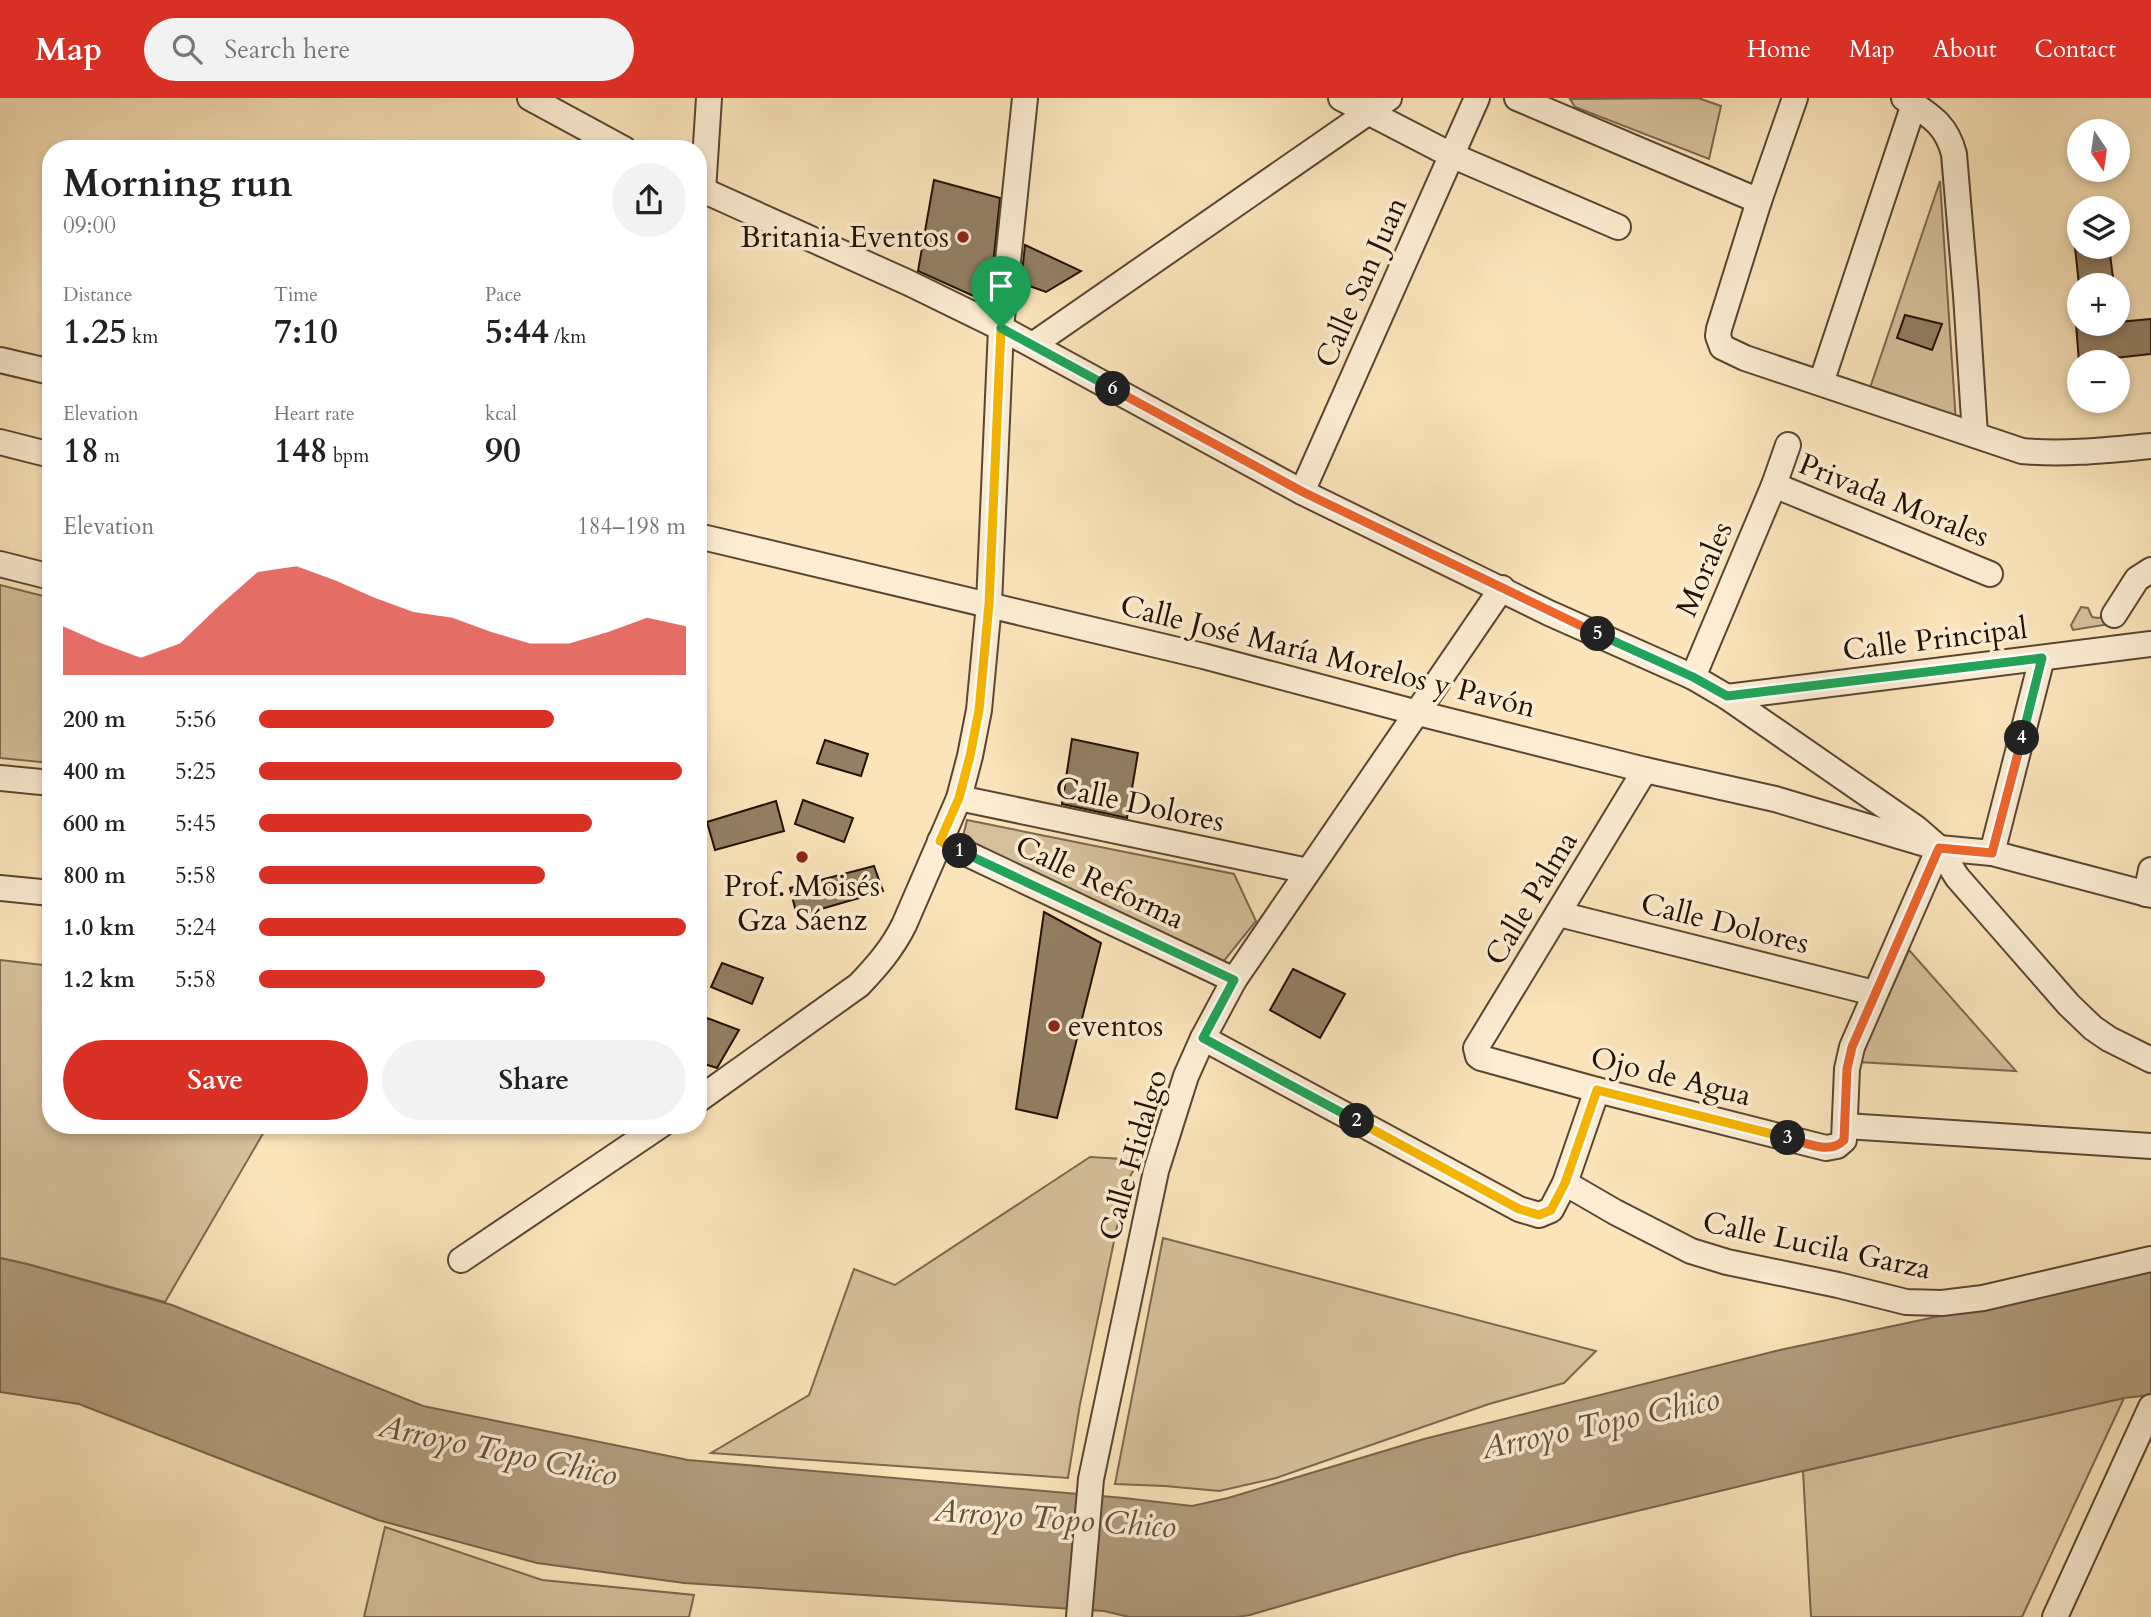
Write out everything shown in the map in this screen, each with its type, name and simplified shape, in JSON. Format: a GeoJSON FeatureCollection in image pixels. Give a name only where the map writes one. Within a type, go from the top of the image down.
{"type":"FeatureCollection","features":[{"type":"Feature","properties":{"kind":"street"},"geometry":{"type":"LineString","coordinates":[[705,140],[709,98]]}},
{"type":"Feature","properties":{"kind":"street"},"geometry":{"type":"LineString","coordinates":[[707,1094],[859,985],[880,963],[904,925],[959,798],[979,710],[989,604],[1001,328],[1026,98]]}},
{"type":"Feature","properties":{"kind":"street"},"geometry":{"type":"LineString","coordinates":[[1340,98],[1379,105],[1451,155],[1618,227]]}},
{"type":"Feature","properties":{"kind":"street","name":"Calle San Juan"},"geometry":{"type":"LineString","coordinates":[[1303,492],[1477,98]]}},
{"type":"Feature","properties":{"kind":"street"},"geometry":{"type":"LineString","coordinates":[[1517,98],[1547,102],[1636,150],[1759,201]]}},
{"type":"Feature","properties":{"kind":"street"},"geometry":{"type":"LineString","coordinates":[[1795,98],[1719,329],[1722,347],[1729,352],[2022,452],[2046,453],[2151,446]]}},
{"type":"Feature","properties":{"kind":"street"},"geometry":{"type":"LineString","coordinates":[[529,99],[607,140]]}},
{"type":"Feature","properties":{"kind":"street"},"geometry":{"type":"LineString","coordinates":[[1821,383],[1909,101],[1943,128],[1950,138],[1954,154],[1975,435]]}},
{"type":"Feature","properties":{"kind":"street"},"geometry":{"type":"LineString","coordinates":[[1034,344],[1379,105]]}},
{"type":"Feature","properties":{"kind":"street"},"geometry":{"type":"LineString","coordinates":[[707,193],[909,283],[1034,344],[1163,418],[1303,492],[1549,612],[1693,677],[1727,696],[1904,819],[1939,848],[1956,877],[2069,1005],[2093,1028],[2151,1060]]}},
{"type":"Feature","properties":{"kind":"street"},"geometry":{"type":"LineString","coordinates":[[0,360],[42,370]]}},
{"type":"Feature","properties":{"kind":"street"},"geometry":{"type":"LineString","coordinates":[[0,442],[42,453]]}},
{"type":"Feature","properties":{"kind":"street","name":"Morales"},"geometry":{"type":"LineString","coordinates":[[1693,677],[1774,485],[1788,445]]}},
{"type":"Feature","properties":{"kind":"street","name":"Privada Morales"},"geometry":{"type":"LineString","coordinates":[[1774,485],[1990,574]]}},
{"type":"Feature","properties":{"kind":"street","name":"Calle José María Morelos y Pavón"},"geometry":{"type":"LineString","coordinates":[[707,538],[1203,656],[1418,713],[1775,799],[1939,848],[1992,853],[2149,886]]}},
{"type":"Feature","properties":{"kind":"street"},"geometry":{"type":"LineString","coordinates":[[0,564],[42,575]]}},
{"type":"Feature","properties":{"kind":"street"},"geometry":{"type":"LineString","coordinates":[[2114,615],[2137,579],[2151,570]]}},
{"type":"Feature","properties":{"kind":"street","name":"Calle Hidalgo"},"geometry":{"type":"LineString","coordinates":[[1079,1614],[1091,1479],[1156,1171],[1186,1076],[1234,980],[1502,588]]}},
{"type":"Feature","properties":{"kind":"street","name":"Calle Principal"},"geometry":{"type":"LineString","coordinates":[[1727,696],[2151,644]]}},
{"type":"Feature","properties":{"kind":"street"},"geometry":{"type":"LineString","coordinates":[[1992,853],[2042,658]]}},
{"type":"Feature","properties":{"kind":"street","name":"Calle Palma"},"geometry":{"type":"LineString","coordinates":[[1482,1058],[1478,1056],[1476,1048],[1645,769]]}},
{"type":"Feature","properties":{"kind":"street"},"geometry":{"type":"LineString","coordinates":[[0,778],[42,782]]}},
{"type":"Feature","properties":{"kind":"street","name":"Calle Dolores"},"geometry":{"type":"LineString","coordinates":[[959,798],[1308,872]]}},
{"type":"Feature","properties":{"kind":"street","name":"Calle Reforma"},"geometry":{"type":"LineString","coordinates":[[940,841],[1234,980]]}},
{"type":"Feature","properties":{"kind":"street"},"geometry":{"type":"LineString","coordinates":[[1845,1133],[1847,1069],[1852,1047],[1939,848]]}},
{"type":"Feature","properties":{"kind":"street"},"geometry":{"type":"LineString","coordinates":[[0,888],[42,892]]}},
{"type":"Feature","properties":{"kind":"street","name":"Calle Dolores"},"geometry":{"type":"LineString","coordinates":[[1559,914],[1874,993]]}},
{"type":"Feature","properties":{"kind":"street"},"geometry":{"type":"LineString","coordinates":[[1203,1038],[1519,1209],[1539,1215],[1551,1210],[1565,1183],[1597,1090]]}},
{"type":"Feature","properties":{"kind":"street","name":"Ojo de Agua"},"geometry":{"type":"LineString","coordinates":[[1482,1058],[1826,1148],[1837,1146],[1845,1133],[2151,1146]]}},
{"type":"Feature","properties":{"kind":"street"},"geometry":{"type":"LineString","coordinates":[[461,1260],[648,1134]]}},
{"type":"Feature","properties":{"kind":"street","name":"Calle Lucila Garza"},"geometry":{"type":"LineString","coordinates":[[1565,1183],[1691,1251],[1727,1262],[1906,1302],[1942,1303],[1983,1298],[2151,1259]]}},
{"type":"Feature","properties":{"kind":"street"},"geometry":{"type":"LineString","coordinates":[[2055,1617],[2144,1437],[2151,1407]]}},
{"type":"Feature","properties":{"kind":"shaded area"},"geometry":{"type":"Polygon","coordinates":[[[1698,98],[1721,106],[1709,159],[1575,107],[1570,99],[1698,98]]]}},
{"type":"Feature","properties":{"kind":"shaded area"},"geometry":{"type":"Polygon","coordinates":[[[1940,181],[1956,423],[1870,388],[1940,181]]]}},
{"type":"Feature","properties":{"kind":"shaded area"},"geometry":{"type":"Polygon","coordinates":[[[0,585],[42,596],[42,762],[0,758],[0,585]]]}},
{"type":"Feature","properties":{"kind":"shaded area"},"geometry":{"type":"Polygon","coordinates":[[[2081,607],[2088,608],[2092,617],[2114,615],[2116,623],[2073,630],[2071,625],[2081,607]]]}},
{"type":"Feature","properties":{"kind":"shaded area"},"geometry":{"type":"Polygon","coordinates":[[[967,820],[1234,874],[1256,921],[1219,967],[962,841],[967,820]]]}},
{"type":"Feature","properties":{"kind":"shaded area"},"geometry":{"type":"Polygon","coordinates":[[[1909,950],[2016,1071],[1858,1062],[1909,950]]]}},
{"type":"Feature","properties":{"kind":"shaded area"},"geometry":{"type":"Polygon","coordinates":[[[0,960],[42,965],[42,1134],[263,1134],[165,1302],[0,1258],[0,960]]]}},
{"type":"Feature","properties":{"kind":"shaded area"},"geometry":{"type":"Polygon","coordinates":[[[1090,1157],[1139,1160],[1126,1184],[1080,1404],[1068,1478],[711,1453],[809,1395],[854,1269],[895,1285],[1090,1157]]]}},
{"type":"Feature","properties":{"kind":"shaded area"},"geometry":{"type":"Polygon","coordinates":[[[1163,1238],[1596,1351],[1564,1383],[1489,1404],[1276,1478],[1219,1491],[1115,1484],[1163,1238]]]}},
{"type":"Feature","properties":{"kind":"shaded area"},"geometry":{"type":"Polygon","coordinates":[[[2124,1398],[2022,1617],[1811,1617],[1803,1471],[2124,1398]]]}},
{"type":"Feature","properties":{"kind":"shaded area"},"geometry":{"type":"Polygon","coordinates":[[[385,1527],[542,1580],[694,1595],[689,1617],[364,1617],[385,1527]]]}},
{"type":"Feature","properties":{"kind":"water","name":"Arroyo Topo Chico"},"geometry":{"type":"Polygon","coordinates":[[[0,1258],[172,1305],[423,1406],[688,1460],[1192,1506],[1228,1498],[1424,1439],[1780,1350],[2151,1271],[2151,1395],[2124,1398],[1803,1471],[1459,1554],[1250,1615],[1129,1617],[1104,1611],[684,1583],[537,1563],[378,1520],[79,1404],[0,1392],[0,1258]]]}},
{"type":"Feature","properties":{"kind":"building","name":"Britania Eventos"},"geometry":{"type":"Polygon","coordinates":[[[934,180],[1000,198],[989,303],[918,271],[934,180]]]}},
{"type":"Feature","properties":{"kind":"building"},"geometry":{"type":"Polygon","coordinates":[[[1025,245],[1081,271],[1046,292],[1021,283],[1025,245]]]}},
{"type":"Feature","properties":{"kind":"building"},"geometry":{"type":"Polygon","coordinates":[[[2076,259],[2111,259],[2112,273],[2078,273],[2076,259]]]}},
{"type":"Feature","properties":{"kind":"building"},"geometry":{"type":"Polygon","coordinates":[[[1905,315],[1942,324],[1932,350],[1897,338],[1905,315]]]}},
{"type":"Feature","properties":{"kind":"building"},"geometry":{"type":"Polygon","coordinates":[[[2151,319],[2151,354],[2130,356],[2130,350],[2078,350],[2077,336],[2130,336],[2130,321],[2151,319]]]}},
{"type":"Feature","properties":{"kind":"building"},"geometry":{"type":"Polygon","coordinates":[[[1072,739],[1138,753],[1127,818],[1062,804],[1072,739]]]}},
{"type":"Feature","properties":{"kind":"building"},"geometry":{"type":"Polygon","coordinates":[[[825,740],[868,754],[861,776],[817,763],[825,740]]]}},
{"type":"Feature","properties":{"kind":"building"},"geometry":{"type":"Polygon","coordinates":[[[803,800],[853,818],[844,842],[795,824],[803,800]]]}},
{"type":"Feature","properties":{"kind":"building"},"geometry":{"type":"Polygon","coordinates":[[[776,801],[784,831],[715,850],[707,822],[776,801]]]}},
{"type":"Feature","properties":{"kind":"building"},"geometry":{"type":"Polygon","coordinates":[[[874,866],[883,891],[797,916],[790,888],[874,866]]]}},
{"type":"Feature","properties":{"kind":"building","name":"eventos"},"geometry":{"type":"Polygon","coordinates":[[[1044,912],[1101,943],[1057,1118],[1016,1109],[1044,912]]]}},
{"type":"Feature","properties":{"kind":"building"},"geometry":{"type":"Polygon","coordinates":[[[722,963],[763,978],[752,1004],[711,987],[722,963]]]}},
{"type":"Feature","properties":{"kind":"building"},"geometry":{"type":"Polygon","coordinates":[[[1293,969],[1345,994],[1320,1038],[1270,1010],[1293,969]]]}},
{"type":"Feature","properties":{"kind":"building"},"geometry":{"type":"Polygon","coordinates":[[[707,1018],[739,1030],[717,1068],[707,1065],[707,1018]]]}},
{"type":"Feature","properties":{"kind":"place","name":"Britania Eventos"},"geometry":{"type":"Point","coordinates":[963,237]}},
{"type":"Feature","properties":{"kind":"place","name":"Prof. Moisés Gza Sáenz"},"geometry":{"type":"Point","coordinates":[802,857]}},
{"type":"Feature","properties":{"kind":"place","name":"eventos"},"geometry":{"type":"Point","coordinates":[1054,1026]}},
{"type":"Feature","properties":{"kind":"route"},"geometry":{"type":"LineString","coordinates":[[1001,328],[1303,492],[1549,612],[1693,677],[1727,696],[2042,658],[1992,853],[1939,848],[1874,993],[1852,1047],[1847,1069],[1844,1140],[1832,1148],[1826,1148],[1597,1090],[1565,1183],[1551,1210],[1544,1214],[1532,1214],[1203,1038],[1234,980],[940,841],[959,798],[979,710],[989,604],[1001,328]]}}]}
